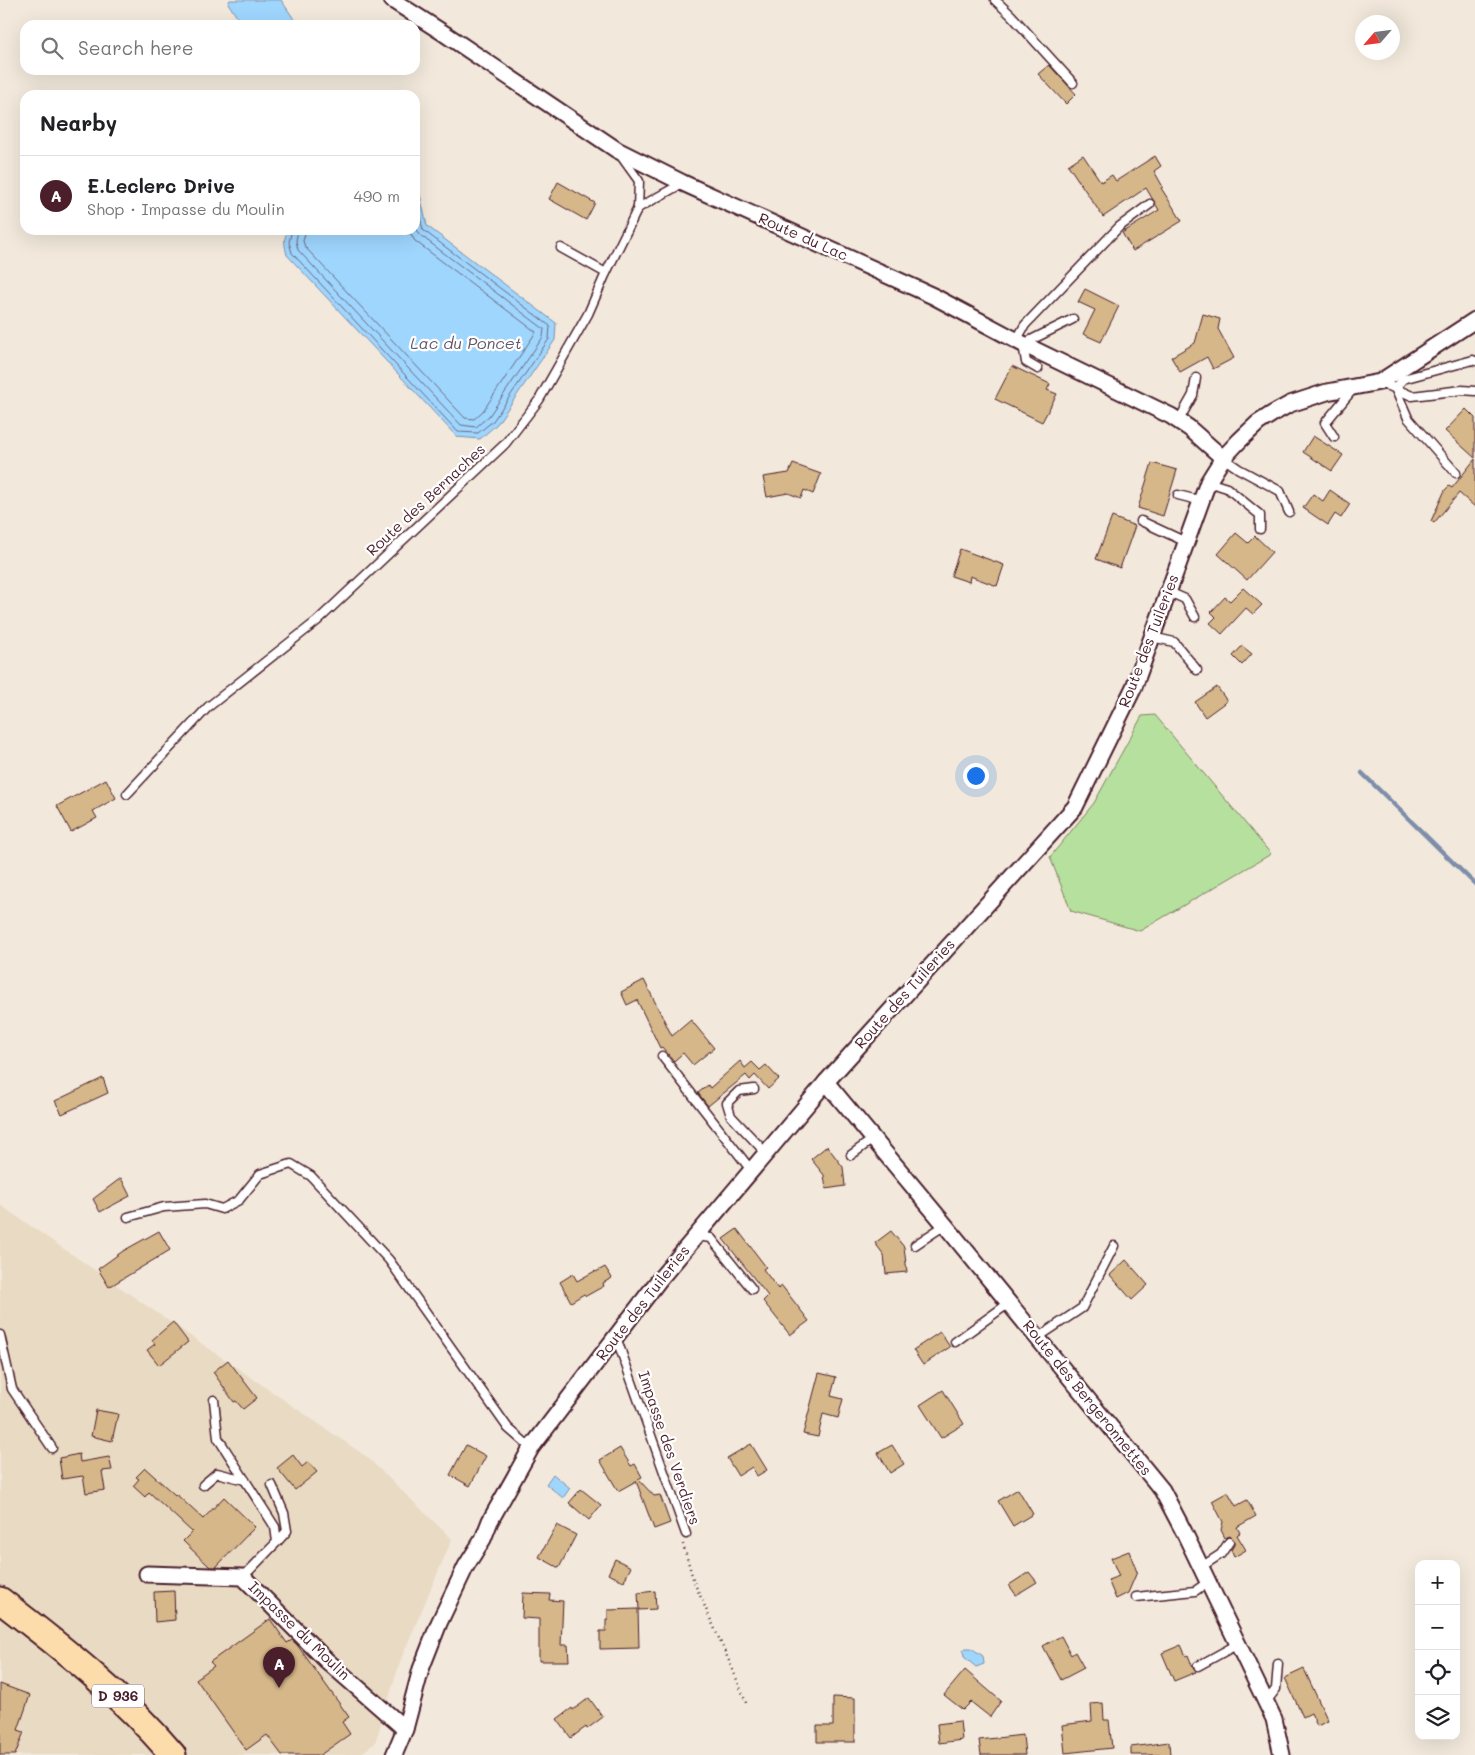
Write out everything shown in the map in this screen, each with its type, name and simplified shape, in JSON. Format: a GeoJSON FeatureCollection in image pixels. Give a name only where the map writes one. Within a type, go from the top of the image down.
{"type":"FeatureCollection","features":[{"type":"Feature","properties":{"kind":"main road","name":"D 936"},"geometry":{"type":"LineString","coordinates":[[0,1600],[98,1677],[150,1728],[174,1755]]}},
{"type":"Feature","properties":{"kind":"main road","name":"D 936"},"geometry":{"type":"LineString","coordinates":[[0,1615],[56,1643]]}},
{"type":"Feature","properties":{"kind":"street","name":"Route du Lac"},"geometry":{"type":"LineString","coordinates":[[392,0],[617,150],[683,183],[933,296],[1019,343],[1179,420],[1223,458]]}},
{"type":"Feature","properties":{"kind":"street","name":"Route des Tuileries"},"geometry":{"type":"LineString","coordinates":[[394,1755],[405,1729],[421,1669],[439,1623],[466,1566],[483,1539],[490,1521],[531,1448],[659,1280],[751,1170],[826,1082],[1075,807],[1134,687],[1208,482],[1223,458],[1258,423],[1290,404],[1327,392],[1380,382],[1475,320]]}},
{"type":"Feature","properties":{"kind":"street","name":"Route des Bergeronnettes"},"geometry":{"type":"LineString","coordinates":[[826,1082],[1162,1490],[1274,1719],[1282,1755]]}},
{"type":"Feature","properties":{"kind":"street","name":"Impasse du Moulin"},"geometry":{"type":"LineString","coordinates":[[147,1574],[243,1577],[326,1660],[405,1729]]}},
{"type":"Feature","properties":{"kind":"lane"},"geometry":{"type":"LineString","coordinates":[[995,0],[1073,83]]}},
{"type":"Feature","properties":{"kind":"lane"},"geometry":{"type":"LineString","coordinates":[[617,150],[639,181],[638,208]]}},
{"type":"Feature","properties":{"kind":"lane"},"geometry":{"type":"LineString","coordinates":[[638,208],[683,183]]}},
{"type":"Feature","properties":{"kind":"lane"},"geometry":{"type":"LineString","coordinates":[[1038,369],[1026,362],[1019,343],[1025,324],[1119,227],[1150,204]]}},
{"type":"Feature","properties":{"kind":"lane","name":"Route des Bernaches"},"geometry":{"type":"LineString","coordinates":[[127,794],[208,707],[317,621],[505,444],[539,400],[588,314],[638,208]]}},
{"type":"Feature","properties":{"kind":"lane"},"geometry":{"type":"LineString","coordinates":[[561,248],[606,273]]}},
{"type":"Feature","properties":{"kind":"lane"},"geometry":{"type":"LineString","coordinates":[[1019,343],[1074,319]]}},
{"type":"Feature","properties":{"kind":"lane"},"geometry":{"type":"LineString","coordinates":[[1395,388],[1403,379],[1475,361]]}},
{"type":"Feature","properties":{"kind":"lane"},"geometry":{"type":"LineString","coordinates":[[1179,420],[1193,395],[1196,378]]}},
{"type":"Feature","properties":{"kind":"lane"},"geometry":{"type":"LineString","coordinates":[[1380,382],[1412,396],[1462,390],[1475,391]]}},
{"type":"Feature","properties":{"kind":"lane"},"geometry":{"type":"LineString","coordinates":[[1334,437],[1325,423],[1355,387]]}},
{"type":"Feature","properties":{"kind":"lane"},"geometry":{"type":"LineString","coordinates":[[1395,388],[1408,418],[1456,473]]}},
{"type":"Feature","properties":{"kind":"lane"},"geometry":{"type":"LineString","coordinates":[[1223,458],[1239,470],[1280,491],[1289,512]]}},
{"type":"Feature","properties":{"kind":"lane"},"geometry":{"type":"LineString","coordinates":[[1208,482],[1227,488],[1260,515],[1260,529]]}},
{"type":"Feature","properties":{"kind":"lane"},"geometry":{"type":"LineString","coordinates":[[1178,494],[1202,501]]}},
{"type":"Feature","properties":{"kind":"lane"},"geometry":{"type":"LineString","coordinates":[[1141,521],[1186,542]]}},
{"type":"Feature","properties":{"kind":"lane"},"geometry":{"type":"LineString","coordinates":[[1169,592],[1185,599],[1195,618]]}},
{"type":"Feature","properties":{"kind":"lane"},"geometry":{"type":"LineString","coordinates":[[1152,637],[1174,642],[1197,670]]}},
{"type":"Feature","properties":{"kind":"lane"},"geometry":{"type":"LineString","coordinates":[[662,1056],[751,1170]]}},
{"type":"Feature","properties":{"kind":"lane"},"geometry":{"type":"LineString","coordinates":[[754,1089],[739,1091],[727,1103],[731,1116],[766,1153]]}},
{"type":"Feature","properties":{"kind":"lane"},"geometry":{"type":"LineString","coordinates":[[851,1155],[873,1138]]}},
{"type":"Feature","properties":{"kind":"lane"},"geometry":{"type":"LineString","coordinates":[[128,1217],[164,1207],[205,1204],[222,1209],[239,1200],[260,1174],[291,1164],[311,1176],[389,1260],[508,1428],[531,1448]]}},
{"type":"Feature","properties":{"kind":"lane"},"geometry":{"type":"LineString","coordinates":[[916,1245],[945,1225]]}},
{"type":"Feature","properties":{"kind":"lane"},"geometry":{"type":"LineString","coordinates":[[696,1236],[711,1238],[752,1289]]}},
{"type":"Feature","properties":{"kind":"lane"},"geometry":{"type":"LineString","coordinates":[[1037,1338],[1082,1308],[1114,1246]]}},
{"type":"Feature","properties":{"kind":"lane"},"geometry":{"type":"LineString","coordinates":[[955,1342],[1009,1303]]}},
{"type":"Feature","properties":{"kind":"lane"},"geometry":{"type":"LineString","coordinates":[[0,1335],[12,1389],[52,1448]]}},
{"type":"Feature","properties":{"kind":"lane","name":"Impasse des Verdiers"},"geometry":{"type":"LineString","coordinates":[[616,1337],[686,1534]]}},
{"type":"Feature","properties":{"kind":"lane"},"geometry":{"type":"LineString","coordinates":[[214,1400],[218,1438],[276,1527],[276,1542]]}},
{"type":"Feature","properties":{"kind":"lane"},"geometry":{"type":"LineString","coordinates":[[203,1485],[217,1473],[245,1480]]}},
{"type":"Feature","properties":{"kind":"lane"},"geometry":{"type":"LineString","coordinates":[[243,1577],[287,1531],[284,1513],[272,1485]]}},
{"type":"Feature","properties":{"kind":"lane"},"geometry":{"type":"LineString","coordinates":[[1201,1567],[1221,1554],[1229,1542]]}},
{"type":"Feature","properties":{"kind":"lane"},"geometry":{"type":"LineString","coordinates":[[1136,1597],[1195,1591],[1208,1582]]}},
{"type":"Feature","properties":{"kind":"lane"},"geometry":{"type":"LineString","coordinates":[[1198,1666],[1238,1644]]}},
{"type":"Feature","properties":{"kind":"lane"},"geometry":{"type":"LineString","coordinates":[[1266,1702],[1276,1689],[1278,1664]]}},
{"type":"Feature","properties":{"kind":"path","name":"Impasse des Verdiers"},"geometry":{"type":"LineString","coordinates":[[686,1534],[681,1536],[694,1582],[747,1705]]}},
{"type":"Feature","properties":{"kind":"shaded area"},"geometry":{"type":"Polygon","coordinates":[[[0,1205],[367,1457],[452,1539],[401,1659],[375,1743],[359,1755],[0,1755],[0,1205]]]}},
{"type":"Feature","properties":{"kind":"green space"},"geometry":{"type":"Polygon","coordinates":[[[1155,715],[1271,854],[1140,931],[1071,911],[1050,857],[1094,803],[1142,716],[1155,715]]]}},
{"type":"Feature","properties":{"kind":"water"},"geometry":{"type":"Polygon","coordinates":[[[230,0],[281,0],[295,20],[239,20],[228,3],[230,0]]]}},
{"type":"Feature","properties":{"kind":"water","name":"Lac du Poncet"},"geometry":{"type":"Polygon","coordinates":[[[420,194],[427,226],[556,323],[555,340],[497,424],[480,439],[457,437],[287,255],[286,235],[420,235],[420,194]]]}},
{"type":"Feature","properties":{"kind":"water"},"geometry":{"type":"Polygon","coordinates":[[[553,1474],[570,1488],[563,1498],[546,1484],[553,1474]]]}},
{"type":"Feature","properties":{"kind":"water"},"geometry":{"type":"Polygon","coordinates":[[[971,1648],[983,1656],[984,1664],[976,1667],[964,1657],[963,1650],[971,1648]]]}},
{"type":"Feature","properties":{"kind":"building"},"geometry":{"type":"Polygon","coordinates":[[[1049,65],[1076,94],[1066,104],[1038,74],[1049,65]]]}},
{"type":"Feature","properties":{"kind":"building"},"geometry":{"type":"Polygon","coordinates":[[[1083,155],[1101,182],[1112,175],[1116,181],[1155,156],[1161,166],[1154,171],[1163,187],[1161,188],[1182,221],[1133,251],[1122,233],[1159,210],[1146,188],[1103,217],[1068,165],[1083,155]]]}},
{"type":"Feature","properties":{"kind":"building"},"geometry":{"type":"Polygon","coordinates":[[[558,182],[595,203],[586,220],[549,199],[558,182]]]}},
{"type":"Feature","properties":{"kind":"building"},"geometry":{"type":"Polygon","coordinates":[[[1085,289],[1119,306],[1101,342],[1083,334],[1095,310],[1078,302],[1085,289]]]}},
{"type":"Feature","properties":{"kind":"building"},"geometry":{"type":"Polygon","coordinates":[[[1203,314],[1220,319],[1218,329],[1234,358],[1213,369],[1207,357],[1180,372],[1171,357],[1195,343],[1203,314]]]}},
{"type":"Feature","properties":{"kind":"building"},"geometry":{"type":"Polygon","coordinates":[[[1012,366],[1050,384],[1047,390],[1057,394],[1042,422],[995,399],[1012,366]]]}},
{"type":"Feature","properties":{"kind":"building"},"geometry":{"type":"Polygon","coordinates":[[[1466,409],[1475,418],[1475,458],[1445,431],[1466,409]]]}},
{"type":"Feature","properties":{"kind":"building"},"geometry":{"type":"Polygon","coordinates":[[[1313,436],[1343,455],[1332,471],[1303,452],[1313,436]]]}},
{"type":"Feature","properties":{"kind":"building"},"geometry":{"type":"Polygon","coordinates":[[[1475,459],[1475,507],[1459,493],[1434,523],[1431,521],[1445,490],[1449,486],[1452,488],[1475,459]]]}},
{"type":"Feature","properties":{"kind":"building"},"geometry":{"type":"Polygon","coordinates":[[[1152,463],[1177,470],[1163,516],[1138,508],[1152,463]]]}},
{"type":"Feature","properties":{"kind":"building"},"geometry":{"type":"Polygon","coordinates":[[[793,464],[821,474],[813,494],[804,490],[801,498],[788,493],[767,497],[763,477],[789,473],[793,464]]]}},
{"type":"Feature","properties":{"kind":"building"},"geometry":{"type":"Polygon","coordinates":[[[1330,490],[1350,504],[1341,518],[1335,514],[1328,525],[1303,508],[1313,494],[1323,501],[1330,490]]]}},
{"type":"Feature","properties":{"kind":"building"},"geometry":{"type":"Polygon","coordinates":[[[1112,517],[1135,526],[1120,568],[1096,559],[1112,517]]]}},
{"type":"Feature","properties":{"kind":"building"},"geometry":{"type":"Polygon","coordinates":[[[1236,533],[1248,543],[1255,536],[1272,552],[1247,580],[1218,554],[1236,533]]]}},
{"type":"Feature","properties":{"kind":"building"},"geometry":{"type":"Polygon","coordinates":[[[960,549],[1004,565],[997,586],[970,576],[969,582],[951,576],[960,549]]]}},
{"type":"Feature","properties":{"kind":"building"},"geometry":{"type":"Polygon","coordinates":[[[1243,588],[1262,605],[1253,614],[1246,608],[1222,634],[1210,623],[1216,617],[1211,612],[1225,597],[1230,601],[1243,588]]]}},
{"type":"Feature","properties":{"kind":"building"},"geometry":{"type":"Polygon","coordinates":[[[1242,646],[1252,654],[1242,665],[1233,656],[1242,646]]]}},
{"type":"Feature","properties":{"kind":"building"},"geometry":{"type":"Polygon","coordinates":[[[1217,687],[1227,701],[1205,717],[1195,702],[1217,687]]]}},
{"type":"Feature","properties":{"kind":"building"},"geometry":{"type":"Polygon","coordinates":[[[106,779],[116,798],[93,811],[97,818],[71,832],[57,806],[106,779]]]}},
{"type":"Feature","properties":{"kind":"building"},"geometry":{"type":"Polygon","coordinates":[[[644,980],[672,1036],[691,1020],[714,1048],[693,1065],[683,1053],[674,1061],[662,1047],[660,1048],[637,1000],[627,1005],[621,992],[644,980]]]}},
{"type":"Feature","properties":{"kind":"building"},"geometry":{"type":"Polygon","coordinates":[[[740,1061],[745,1068],[752,1062],[760,1070],[766,1065],[779,1079],[768,1089],[755,1075],[750,1080],[746,1075],[708,1106],[698,1093],[708,1085],[710,1088],[740,1061]]]}},
{"type":"Feature","properties":{"kind":"building"},"geometry":{"type":"Polygon","coordinates":[[[103,1078],[108,1093],[62,1114],[55,1101],[103,1078]]]}},
{"type":"Feature","properties":{"kind":"building"},"geometry":{"type":"Polygon","coordinates":[[[827,1146],[843,1167],[845,1186],[826,1189],[824,1175],[811,1159],[827,1146]]]}},
{"type":"Feature","properties":{"kind":"building"},"geometry":{"type":"Polygon","coordinates":[[[121,1178],[130,1196],[100,1212],[93,1199],[121,1178]]]}},
{"type":"Feature","properties":{"kind":"building"},"geometry":{"type":"Polygon","coordinates":[[[737,1229],[766,1267],[763,1269],[778,1289],[782,1286],[809,1321],[790,1335],[763,1301],[768,1296],[723,1239],[737,1229]]]}},
{"type":"Feature","properties":{"kind":"building"},"geometry":{"type":"Polygon","coordinates":[[[159,1231],[170,1250],[109,1287],[98,1269],[123,1251],[159,1231]]]}},
{"type":"Feature","properties":{"kind":"building"},"geometry":{"type":"Polygon","coordinates":[[[891,1231],[904,1247],[907,1272],[886,1274],[884,1255],[875,1243],[891,1231]]]}},
{"type":"Feature","properties":{"kind":"building"},"geometry":{"type":"Polygon","coordinates":[[[1126,1260],[1148,1285],[1132,1300],[1110,1275],[1126,1260]]]}},
{"type":"Feature","properties":{"kind":"building"},"geometry":{"type":"Polygon","coordinates":[[[605,1267],[612,1278],[603,1283],[604,1286],[586,1296],[584,1294],[571,1302],[560,1282],[573,1274],[577,1281],[605,1267]]]}},
{"type":"Feature","properties":{"kind":"building"},"geometry":{"type":"Polygon","coordinates":[[[173,1322],[188,1342],[159,1365],[147,1350],[155,1344],[152,1340],[173,1322]]]}},
{"type":"Feature","properties":{"kind":"building"},"geometry":{"type":"Polygon","coordinates":[[[940,1332],[950,1347],[923,1365],[913,1350],[940,1332]]]}},
{"type":"Feature","properties":{"kind":"building"},"geometry":{"type":"Polygon","coordinates":[[[228,1360],[257,1398],[243,1409],[236,1401],[234,1402],[213,1372],[228,1360]]]}},
{"type":"Feature","properties":{"kind":"building"},"geometry":{"type":"Polygon","coordinates":[[[819,1373],[836,1377],[831,1396],[843,1399],[838,1418],[823,1414],[818,1437],[803,1434],[819,1373]]]}},
{"type":"Feature","properties":{"kind":"building"},"geometry":{"type":"Polygon","coordinates":[[[943,1390],[964,1424],[941,1438],[920,1405],[943,1390]]]}},
{"type":"Feature","properties":{"kind":"building"},"geometry":{"type":"Polygon","coordinates":[[[96,1410],[118,1414],[112,1441],[91,1436],[96,1410]]]}},
{"type":"Feature","properties":{"kind":"building"},"geometry":{"type":"Polygon","coordinates":[[[751,1444],[767,1470],[757,1476],[752,1467],[738,1476],[727,1458],[751,1444]]]}},
{"type":"Feature","properties":{"kind":"building"},"geometry":{"type":"Polygon","coordinates":[[[466,1445],[486,1456],[470,1486],[450,1475],[466,1445]]]}},
{"type":"Feature","properties":{"kind":"building"},"geometry":{"type":"Polygon","coordinates":[[[892,1445],[904,1464],[890,1473],[878,1453],[892,1445]]]}},
{"type":"Feature","properties":{"kind":"building"},"geometry":{"type":"Polygon","coordinates":[[[620,1448],[631,1466],[635,1464],[642,1477],[638,1479],[654,1496],[660,1495],[670,1523],[654,1529],[636,1481],[618,1491],[600,1460],[620,1448]]]}},
{"type":"Feature","properties":{"kind":"building"},"geometry":{"type":"Polygon","coordinates":[[[79,1454],[80,1462],[109,1457],[112,1470],[102,1471],[105,1490],[86,1493],[83,1476],[62,1479],[59,1458],[79,1454]]]}},
{"type":"Feature","properties":{"kind":"building"},"geometry":{"type":"Polygon","coordinates":[[[293,1455],[302,1467],[308,1462],[317,1472],[295,1490],[277,1468],[293,1455]]]}},
{"type":"Feature","properties":{"kind":"building"},"geometry":{"type":"Polygon","coordinates":[[[145,1468],[203,1519],[224,1497],[255,1527],[216,1567],[210,1567],[183,1541],[192,1532],[149,1492],[145,1497],[133,1486],[139,1479],[136,1477],[145,1468]]]}},
{"type":"Feature","properties":{"kind":"building"},"geometry":{"type":"Polygon","coordinates":[[[581,1489],[601,1505],[589,1520],[569,1503],[581,1489]]]}},
{"type":"Feature","properties":{"kind":"building"},"geometry":{"type":"Polygon","coordinates":[[[1018,1489],[1033,1514],[1013,1526],[998,1501],[1018,1489]]]}},
{"type":"Feature","properties":{"kind":"building"},"geometry":{"type":"Polygon","coordinates":[[[1228,1492],[1236,1506],[1247,1500],[1256,1516],[1237,1527],[1240,1533],[1237,1535],[1246,1550],[1234,1557],[1231,1550],[1234,1540],[1230,1536],[1225,1538],[1221,1530],[1223,1522],[1212,1501],[1228,1492]]]}},
{"type":"Feature","properties":{"kind":"building"},"geometry":{"type":"Polygon","coordinates":[[[557,1525],[576,1535],[559,1568],[539,1557],[557,1525]]]}},
{"type":"Feature","properties":{"kind":"building"},"geometry":{"type":"Polygon","coordinates":[[[1129,1551],[1137,1572],[1128,1593],[1116,1599],[1108,1580],[1119,1576],[1111,1558],[1129,1551]]]}},
{"type":"Feature","properties":{"kind":"building"},"geometry":{"type":"Polygon","coordinates":[[[615,1559],[631,1567],[624,1581],[608,1574],[615,1559]]]}},
{"type":"Feature","properties":{"kind":"building"},"geometry":{"type":"Polygon","coordinates":[[[1029,1572],[1037,1582],[1016,1595],[1009,1585],[1029,1572]]]}},
{"type":"Feature","properties":{"kind":"building"},"geometry":{"type":"Polygon","coordinates":[[[174,1591],[175,1620],[155,1622],[154,1592],[174,1591]]]}},
{"type":"Feature","properties":{"kind":"building"},"geometry":{"type":"Polygon","coordinates":[[[655,1591],[656,1609],[639,1610],[638,1593],[655,1591]]]}},
{"type":"Feature","properties":{"kind":"building"},"geometry":{"type":"Polygon","coordinates":[[[523,1593],[550,1594],[549,1600],[563,1601],[561,1645],[568,1645],[569,1661],[539,1661],[539,1619],[522,1618],[523,1593]]]}},
{"type":"Feature","properties":{"kind":"building"},"geometry":{"type":"Polygon","coordinates":[[[638,1609],[639,1648],[600,1649],[600,1631],[606,1631],[608,1610],[638,1609]]]}},
{"type":"Feature","properties":{"kind":"building"},"geometry":{"type":"Polygon","coordinates":[[[270,1619],[287,1643],[292,1640],[298,1646],[349,1717],[342,1722],[350,1734],[320,1755],[282,1755],[267,1735],[246,1750],[196,1679],[214,1666],[210,1662],[270,1619]]]}},
{"type":"Feature","properties":{"kind":"building"},"geometry":{"type":"Polygon","coordinates":[[[1061,1636],[1071,1655],[1075,1652],[1084,1668],[1061,1680],[1043,1646],[1061,1636]]]}},
{"type":"Feature","properties":{"kind":"building"},"geometry":{"type":"Polygon","coordinates":[[[1181,1645],[1196,1672],[1174,1681],[1162,1653],[1181,1645]]]}},
{"type":"Feature","properties":{"kind":"building"},"geometry":{"type":"Polygon","coordinates":[[[1304,1669],[1328,1721],[1317,1726],[1311,1713],[1303,1717],[1285,1678],[1304,1669]]]}},
{"type":"Feature","properties":{"kind":"building"},"geometry":{"type":"Polygon","coordinates":[[[965,1670],[1001,1701],[990,1717],[971,1702],[963,1710],[944,1695],[965,1670]]]}},
{"type":"Feature","properties":{"kind":"building"},"geometry":{"type":"Polygon","coordinates":[[[0,1684],[30,1695],[18,1730],[24,1732],[15,1755],[0,1755],[0,1684]]]}},
{"type":"Feature","properties":{"kind":"building"},"geometry":{"type":"Polygon","coordinates":[[[833,1697],[855,1698],[855,1742],[817,1742],[817,1726],[833,1726],[833,1697]]]}},
{"type":"Feature","properties":{"kind":"building"},"geometry":{"type":"Polygon","coordinates":[[[589,1698],[603,1717],[571,1738],[557,1719],[589,1698]]]}},
{"type":"Feature","properties":{"kind":"building"},"geometry":{"type":"Polygon","coordinates":[[[1103,1703],[1104,1720],[1109,1720],[1112,1748],[1065,1753],[1062,1725],[1092,1721],[1091,1704],[1103,1703]]]}},
{"type":"Feature","properties":{"kind":"building"},"geometry":{"type":"Polygon","coordinates":[[[960,1721],[962,1740],[939,1743],[937,1724],[960,1721]]]}},
{"type":"Feature","properties":{"kind":"building"},"geometry":{"type":"Polygon","coordinates":[[[1023,1735],[1025,1755],[981,1755],[979,1740],[1023,1735]]]}},
{"type":"Feature","properties":{"kind":"building"},"geometry":{"type":"Polygon","coordinates":[[[1169,1742],[1170,1755],[1131,1755],[1131,1747],[1169,1742]]]}},
{"type":"Feature","properties":{"kind":"waterway"},"geometry":{"type":"LineString","coordinates":[[1362,773],[1475,884]]}},
{"type":"Feature","properties":{"kind":"place","name":"E.Leclerc Drive"},"geometry":{"type":"Point","coordinates":[279,1688]}}]}
